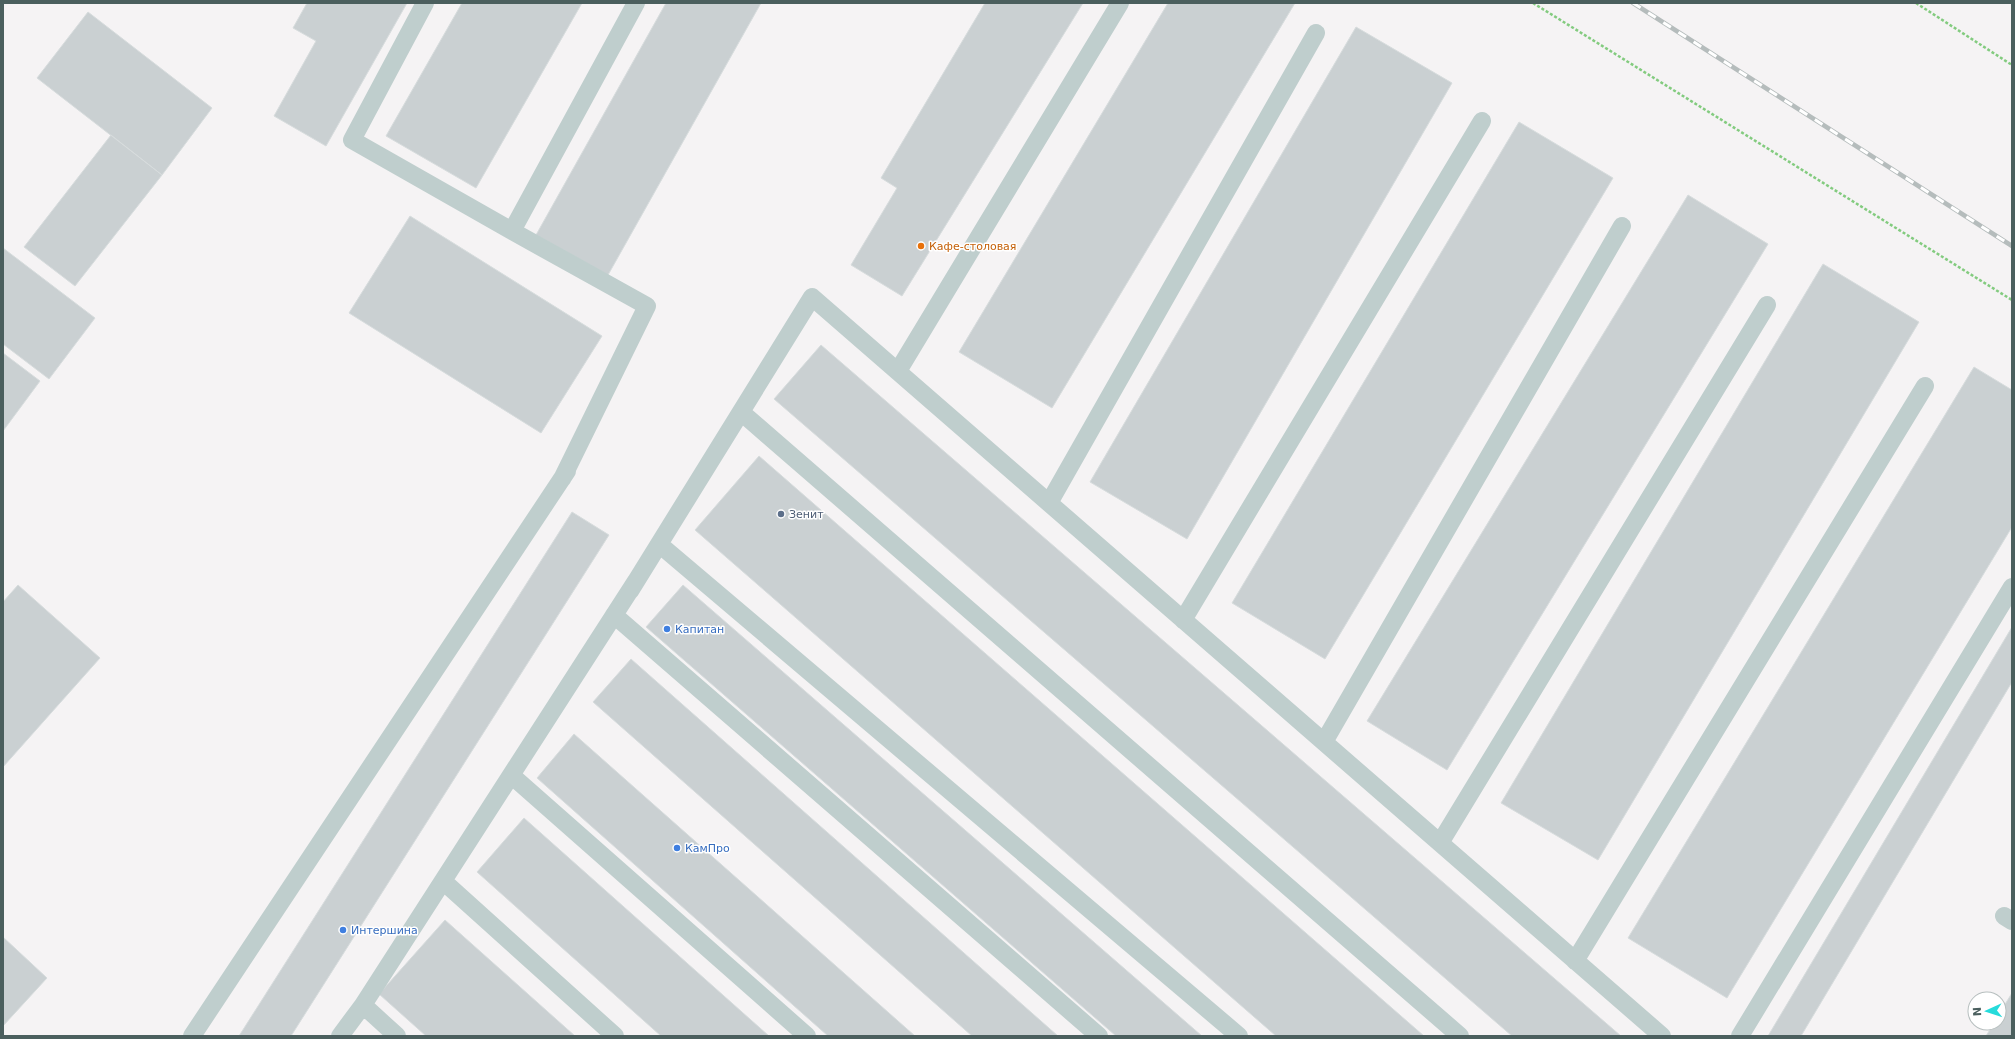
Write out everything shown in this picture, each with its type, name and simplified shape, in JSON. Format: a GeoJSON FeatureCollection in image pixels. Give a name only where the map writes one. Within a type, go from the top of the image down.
{"type":"FeatureCollection","features":[{"type":"Feature","properties":{"kind":"lane"},"geometry":{"type":"LineString","coordinates":[[192,1036],[564,475],[647,306],[352,140],[425,3]]}},
{"type":"Feature","properties":{"kind":"lane"},"geometry":{"type":"LineString","coordinates":[[512,231],[636,3]]}},
{"type":"Feature","properties":{"kind":"lane"},"geometry":{"type":"LineString","coordinates":[[898,371],[1120,3]]}},
{"type":"Feature","properties":{"kind":"lane"},"geometry":{"type":"LineString","coordinates":[[1049,503],[1316,32]]}},
{"type":"Feature","properties":{"kind":"lane"},"geometry":{"type":"LineString","coordinates":[[1183,620],[1482,121]]}},
{"type":"Feature","properties":{"kind":"lane"},"geometry":{"type":"LineString","coordinates":[[1324,742],[1622,226]]}},
{"type":"Feature","properties":{"kind":"lane"},"geometry":{"type":"LineString","coordinates":[[340,1036],[363,1005],[634,585],[812,297],[1662,1036]]}},
{"type":"Feature","properties":{"kind":"lane"},"geometry":{"type":"LineString","coordinates":[[1440,843],[1767,305]]}},
{"type":"Feature","properties":{"kind":"lane"},"geometry":{"type":"LineString","coordinates":[[1576,961],[1926,386]]}},
{"type":"Feature","properties":{"kind":"lane"},"geometry":{"type":"LineString","coordinates":[[741,412],[1460,1036]]}},
{"type":"Feature","properties":{"kind":"lane"},"geometry":{"type":"LineString","coordinates":[[659,544],[1239,1036]]}},
{"type":"Feature","properties":{"kind":"lane"},"geometry":{"type":"LineString","coordinates":[[1740,1036],[2012,587]]}},
{"type":"Feature","properties":{"kind":"lane"},"geometry":{"type":"LineString","coordinates":[[614,615],[1099,1036]]}},
{"type":"Feature","properties":{"kind":"lane"},"geometry":{"type":"LineString","coordinates":[[511,775],[807,1036]]}},
{"type":"Feature","properties":{"kind":"lane"},"geometry":{"type":"LineString","coordinates":[[443,881],[615,1036]]}},
{"type":"Feature","properties":{"kind":"lane"},"geometry":{"type":"LineString","coordinates":[[363,1005],[397,1036]]}},
{"type":"Feature","properties":{"kind":"path"},"geometry":{"type":"LineString","coordinates":[[1533,3],[2012,300]]}},
{"type":"Feature","properties":{"kind":"path"},"geometry":{"type":"LineString","coordinates":[[1916,3],[2012,65]]}},
{"type":"Feature","properties":{"kind":"building"},"geometry":{"type":"Polygon","coordinates":[[[307,3],[407,3],[326,146],[274,116],[316,41],[293,28],[307,3]]]}},
{"type":"Feature","properties":{"kind":"building"},"geometry":{"type":"Polygon","coordinates":[[[462,3],[582,3],[476,188],[386,136],[462,3]]]}},
{"type":"Feature","properties":{"kind":"building"},"geometry":{"type":"Polygon","coordinates":[[[666,3],[761,3],[608,275],[536,235],[666,3]]]}},
{"type":"Feature","properties":{"kind":"building"},"geometry":{"type":"Polygon","coordinates":[[[985,3],[1083,3],[902,296],[851,265],[897,188],[881,178],[985,3]]]}},
{"type":"Feature","properties":{"kind":"building"},"geometry":{"type":"Polygon","coordinates":[[[1168,3],[1295,3],[1052,408],[959,352],[1168,3]]]}},
{"type":"Feature","properties":{"kind":"building"},"geometry":{"type":"Polygon","coordinates":[[[88,12],[212,108],[162,175],[37,78],[88,12]]]}},
{"type":"Feature","properties":{"kind":"building"},"geometry":{"type":"Polygon","coordinates":[[[1356,27],[1452,83],[1187,539],[1090,482],[1356,27]]]}},
{"type":"Feature","properties":{"kind":"building"},"geometry":{"type":"Polygon","coordinates":[[[1519,122],[1613,178],[1325,659],[1232,603],[1519,122]]]}},
{"type":"Feature","properties":{"kind":"building"},"geometry":{"type":"Polygon","coordinates":[[[111,135],[162,175],[75,286],[24,247],[111,135]]]}},
{"type":"Feature","properties":{"kind":"building"},"geometry":{"type":"Polygon","coordinates":[[[1688,195],[1768,244],[1447,770],[1367,721],[1688,195]]]}},
{"type":"Feature","properties":{"kind":"building"},"geometry":{"type":"Polygon","coordinates":[[[410,216],[602,336],[541,433],[349,313],[410,216]]]}},
{"type":"Feature","properties":{"kind":"building"},"geometry":{"type":"Polygon","coordinates":[[[3,248],[95,318],[49,379],[3,344],[3,248]]]}},
{"type":"Feature","properties":{"kind":"building"},"geometry":{"type":"Polygon","coordinates":[[[1823,264],[1919,322],[1598,860],[1501,803],[1823,264]]]}},
{"type":"Feature","properties":{"kind":"building"},"geometry":{"type":"Polygon","coordinates":[[[821,345],[1621,1036],[1512,1036],[774,399],[821,345]]]}},
{"type":"Feature","properties":{"kind":"building"},"geometry":{"type":"Polygon","coordinates":[[[3,353],[40,381],[3,431],[3,353]]]}},
{"type":"Feature","properties":{"kind":"building"},"geometry":{"type":"Polygon","coordinates":[[[1974,367],[2012,390],[2012,527],[1727,998],[1628,938],[1974,367]]]}},
{"type":"Feature","properties":{"kind":"building"},"geometry":{"type":"Polygon","coordinates":[[[759,456],[1424,1036],[1276,1036],[695,530],[759,456]]]}},
{"type":"Feature","properties":{"kind":"building"},"geometry":{"type":"Polygon","coordinates":[[[572,512],[609,535],[291,1036],[239,1036],[572,512]]]}},
{"type":"Feature","properties":{"kind":"building"},"geometry":{"type":"Polygon","coordinates":[[[18,585],[100,658],[3,767],[3,602],[18,585]]]}},
{"type":"Feature","properties":{"kind":"building"},"geometry":{"type":"Polygon","coordinates":[[[683,585],[1202,1036],[1116,1036],[646,627],[683,585]]]}},
{"type":"Feature","properties":{"kind":"building"},"geometry":{"type":"Polygon","coordinates":[[[2012,627],[2012,682],[1801,1036],[1768,1036],[2012,627]]]}},
{"type":"Feature","properties":{"kind":"building"},"geometry":{"type":"Polygon","coordinates":[[[631,659],[1058,1036],[972,1036],[593,702],[631,659]]]}},
{"type":"Feature","properties":{"kind":"building"},"geometry":{"type":"Polygon","coordinates":[[[574,734],[915,1036],[828,1036],[537,778],[574,734]]]}},
{"type":"Feature","properties":{"kind":"building"},"geometry":{"type":"Polygon","coordinates":[[[524,818],[769,1036],[661,1036],[477,872],[524,818]]]}},
{"type":"Feature","properties":{"kind":"building"},"geometry":{"type":"Polygon","coordinates":[[[445,920],[575,1036],[426,1036],[379,994],[445,920]]]}},
{"type":"Feature","properties":{"kind":"building"},"geometry":{"type":"Polygon","coordinates":[[[3,937],[47,978],[3,1026],[3,937]]]}},
{"type":"Feature","properties":{"kind":"building"},"geometry":{"type":"Polygon","coordinates":[[[2012,993],[2012,1036],[1986,1036],[1989,1031],[2007,1031],[2007,1001],[2012,993]]]}},
{"type":"Feature","properties":{"kind":"railway"},"geometry":{"type":"LineString","coordinates":[[1633,3],[2012,246]]}},
{"type":"Feature","properties":{"kind":"place","name":"Кафе-столовая"},"geometry":{"type":"Point","coordinates":[921,246]}},
{"type":"Feature","properties":{"kind":"place","name":"Зенит"},"geometry":{"type":"Point","coordinates":[781,514]}},
{"type":"Feature","properties":{"kind":"place","name":"Капитан"},"geometry":{"type":"Point","coordinates":[667,629]}},
{"type":"Feature","properties":{"kind":"place","name":"КамПро"},"geometry":{"type":"Point","coordinates":[677,848]}},
{"type":"Feature","properties":{"kind":"place","name":"Интершина"},"geometry":{"type":"Point","coordinates":[343,930]}}]}
